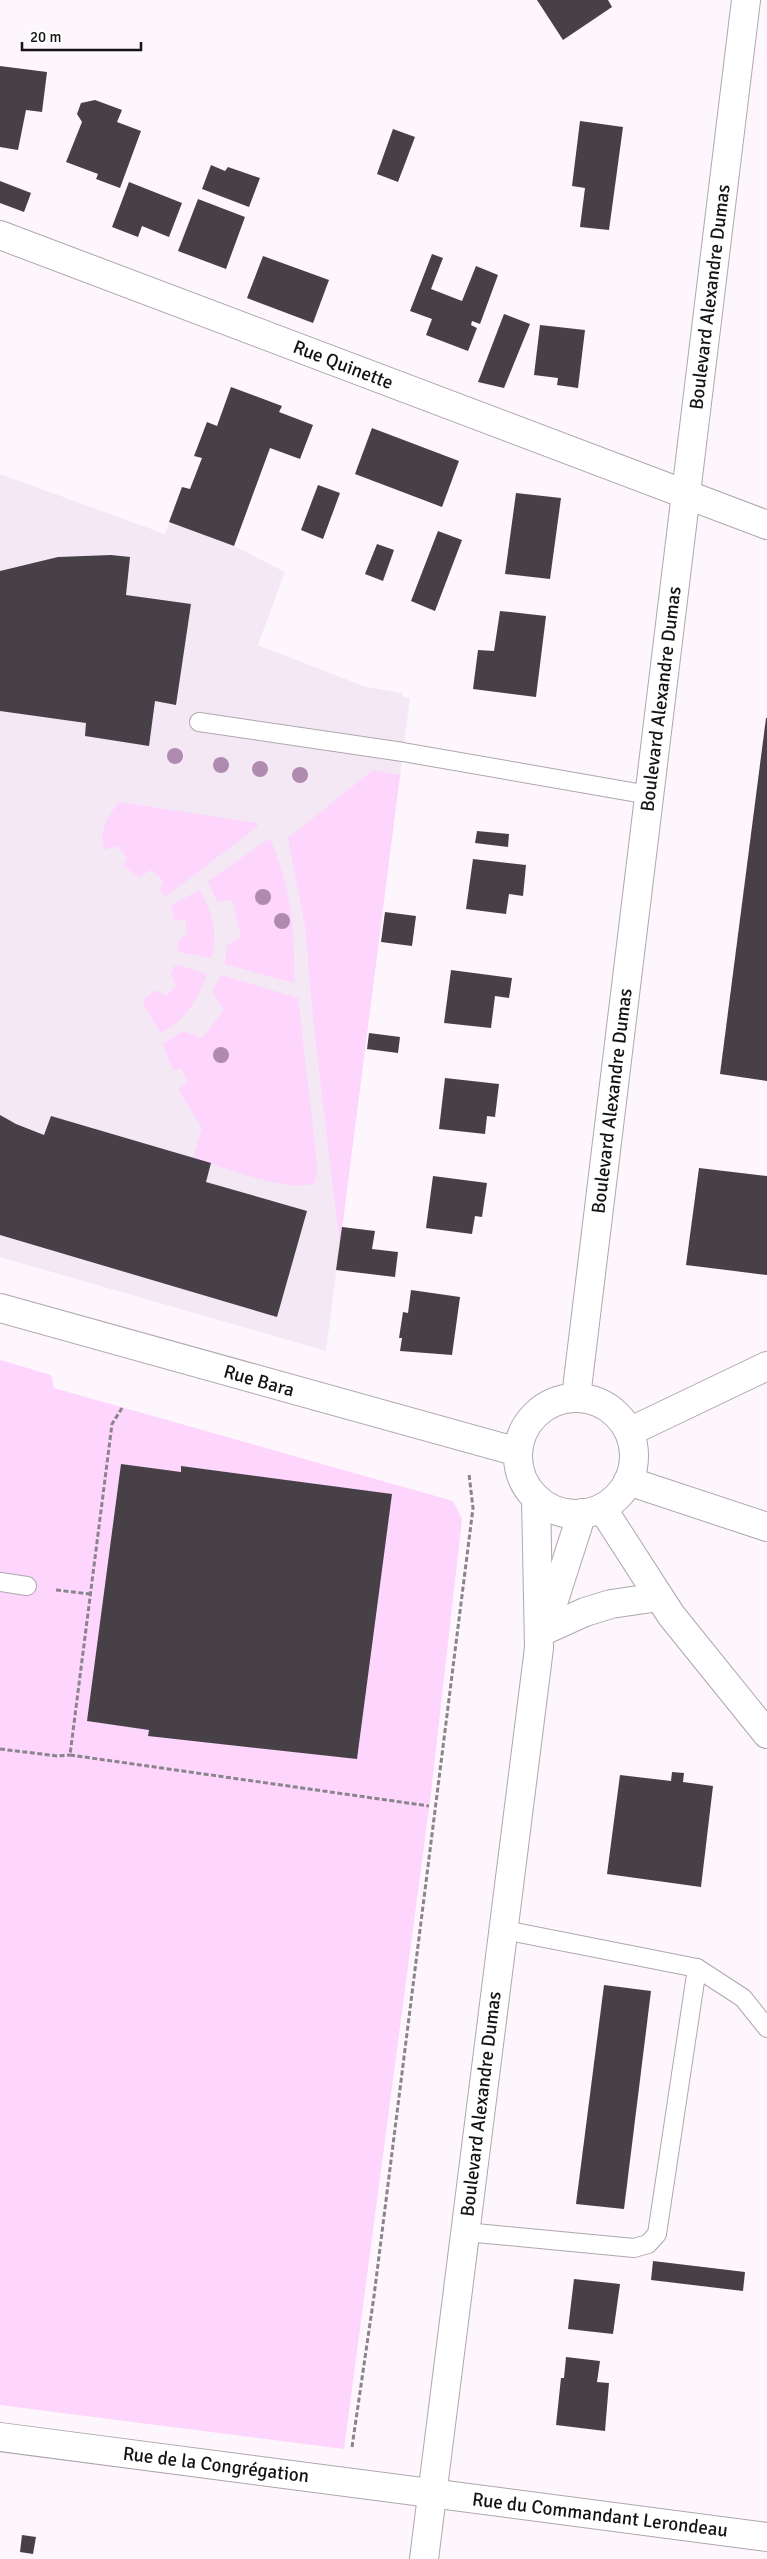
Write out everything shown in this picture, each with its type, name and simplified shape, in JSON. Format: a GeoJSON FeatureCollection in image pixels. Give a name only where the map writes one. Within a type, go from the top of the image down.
{"type":"FeatureCollection","features":[{"type":"Feature","properties":{"kind":"street","name":"Boulevard Alexandre Dumas"},"geometry":{"type":"LineString","coordinates":[[576,1397],[746,0]]}},
{"type":"Feature","properties":{"kind":"street","name":"Rue Quinette"},"geometry":{"type":"LineString","coordinates":[[0,235],[767,525]]}},
{"type":"Feature","properties":{"kind":"street","name":"Rue Bara"},"geometry":{"type":"LineString","coordinates":[[0,1308],[518,1452]]}},
{"type":"Feature","properties":{"kind":"street"},"geometry":{"type":"LineString","coordinates":[[630,1432],[767,1366]]}},
{"type":"Feature","properties":{"kind":"street"},"geometry":{"type":"LineString","coordinates":[[576,1397],[598,1401],[617,1414],[630,1432],[634,1457],[628,1481],[617,1497],[592,1510],[565,1513],[550,1508],[536,1498],[526,1485],[520,1469],[518,1452],[523,1431],[536,1413],[554,1401],[576,1397]]}},
{"type":"Feature","properties":{"kind":"street"},"geometry":{"type":"LineString","coordinates":[[628,1481],[767,1527]]}},
{"type":"Feature","properties":{"kind":"street","name":"Boulevard Alexandre Dumas"},"geometry":{"type":"LineString","coordinates":[[424,2559],[542,1639],[536,1498]]}},
{"type":"Feature","properties":{"kind":"street","name":"Boulevard Alexandre Dumas"},"geometry":{"type":"LineString","coordinates":[[542,1639],[592,1510]]}},
{"type":"Feature","properties":{"kind":"street"},"geometry":{"type":"LineString","coordinates":[[592,1510],[671,1615],[767,1734]]}},
{"type":"Feature","properties":{"kind":"street"},"geometry":{"type":"LineString","coordinates":[[542,1639],[585,1612],[611,1604],[659,1597]]}},
{"type":"Feature","properties":{"kind":"street","name":"Rue de la Congrégation"},"geometry":{"type":"LineString","coordinates":[[0,2437],[432,2493]]}},
{"type":"Feature","properties":{"kind":"street","name":"Rue du Commandant Lerondeau"},"geometry":{"type":"LineString","coordinates":[[432,2493],[767,2537]]}},
{"type":"Feature","properties":{"kind":"lane"},"geometry":{"type":"LineString","coordinates":[[199,722],[403,752],[649,795]]}},
{"type":"Feature","properties":{"kind":"lane"},"geometry":{"type":"LineString","coordinates":[[0,1582],[27,1586]]}},
{"type":"Feature","properties":{"kind":"lane"},"geometry":{"type":"LineString","coordinates":[[504,1930],[697,1968],[743,1998],[767,2028]]}},
{"type":"Feature","properties":{"kind":"lane"},"geometry":{"type":"LineString","coordinates":[[465,2232],[634,2248],[648,2244],[657,2234],[697,1968]]}},
{"type":"Feature","properties":{"kind":"path"},"geometry":{"type":"LineString","coordinates":[[70,1755],[112,1424],[122,1408]]}},
{"type":"Feature","properties":{"kind":"path"},"geometry":{"type":"LineString","coordinates":[[347,2482],[374,2296],[473,1508],[469,1467],[473,1441]]}},
{"type":"Feature","properties":{"kind":"path"},"geometry":{"type":"LineString","coordinates":[[54,1590],[90,1594]]}},
{"type":"Feature","properties":{"kind":"path"},"geometry":{"type":"LineString","coordinates":[[0,1749],[58,1756],[70,1755],[429,1806]]}},
{"type":"Feature","properties":{"kind":"shaded area"},"geometry":{"type":"Polygon","coordinates":[[[0,474],[165,534],[169,522],[234,546],[285,572],[258,645],[366,687],[403,693],[402,696],[410,698],[326,1351],[0,1257],[0,474]]]}},
{"type":"Feature","properties":{"kind":"shaded area"},"geometry":{"type":"Polygon","coordinates":[[[373,770],[400,775],[340,1245],[314,1028],[305,926],[288,838],[373,770]]]}},
{"type":"Feature","properties":{"kind":"shaded area"},"geometry":{"type":"Polygon","coordinates":[[[119,802],[258,823],[257,827],[165,897],[160,890],[163,880],[150,870],[139,878],[123,865],[127,857],[116,846],[105,850],[102,837],[103,831],[111,813],[119,802]]]}},
{"type":"Feature","properties":{"kind":"shaded area"},"geometry":{"type":"Polygon","coordinates":[[[270,838],[287,891],[293,927],[294,983],[225,964],[227,946],[241,936],[232,900],[217,902],[208,881],[270,838]]]}},
{"type":"Feature","properties":{"kind":"shaded area"},"geometry":{"type":"Polygon","coordinates":[[[199,890],[207,905],[213,923],[215,942],[211,958],[179,952],[178,941],[187,933],[185,920],[174,920],[171,906],[199,890]]]}},
{"type":"Feature","properties":{"kind":"shaded area"},"geometry":{"type":"Polygon","coordinates":[[[179,965],[207,974],[195,1000],[184,1016],[161,1033],[143,1004],[146,997],[157,990],[166,996],[176,986],[171,975],[174,966],[179,965]]]}},
{"type":"Feature","properties":{"kind":"shaded area"},"geometry":{"type":"Polygon","coordinates":[[[221,975],[298,998],[317,1164],[317,1175],[314,1183],[289,1185],[272,1182],[193,1158],[202,1128],[179,1090],[188,1081],[181,1068],[173,1071],[163,1044],[183,1031],[202,1038],[224,1010],[212,992],[221,975]]]}},
{"type":"Feature","properties":{"kind":"shaded area"},"geometry":{"type":"Polygon","coordinates":[[[0,1360],[51,1375],[54,1388],[453,1501],[462,1519],[431,1793],[344,2449],[0,2405],[0,1360]]]}},
{"type":"Feature","properties":{"kind":"building"},"geometry":{"type":"Polygon","coordinates":[[[537,0],[608,0],[612,7],[563,40],[537,0]]]}},
{"type":"Feature","properties":{"kind":"building"},"geometry":{"type":"Polygon","coordinates":[[[0,66],[47,72],[42,112],[26,110],[18,150],[0,147],[0,66]]]}},
{"type":"Feature","properties":{"kind":"building"},"geometry":{"type":"Polygon","coordinates":[[[95,100],[122,110],[117,122],[141,131],[120,188],[96,179],[98,174],[66,162],[82,122],[77,114],[81,103],[95,100]]]}},
{"type":"Feature","properties":{"kind":"building"},"geometry":{"type":"Polygon","coordinates":[[[580,121],[623,127],[609,230],[580,227],[585,188],[572,186],[580,121]]]}},
{"type":"Feature","properties":{"kind":"building"},"geometry":{"type":"Polygon","coordinates":[[[393,129],[415,137],[398,182],[377,174],[393,129]]]}},
{"type":"Feature","properties":{"kind":"building"},"geometry":{"type":"Polygon","coordinates":[[[211,165],[225,171],[228,167],[260,178],[249,207],[202,189],[211,165]]]}},
{"type":"Feature","properties":{"kind":"building"},"geometry":{"type":"Polygon","coordinates":[[[0,181],[31,193],[24,212],[0,203],[0,181]]]}},
{"type":"Feature","properties":{"kind":"building"},"geometry":{"type":"Polygon","coordinates":[[[129,182],[182,203],[169,237],[142,226],[138,237],[112,227],[129,182]]]}},
{"type":"Feature","properties":{"kind":"building"},"geometry":{"type":"Polygon","coordinates":[[[198,199],[245,217],[226,269],[178,251],[198,199]]]}},
{"type":"Feature","properties":{"kind":"building"},"geometry":{"type":"Polygon","coordinates":[[[432,254],[443,258],[431,289],[462,301],[476,266],[498,275],[480,324],[472,321],[471,325],[477,328],[468,351],[426,335],[432,319],[410,311],[432,254]]]}},
{"type":"Feature","properties":{"kind":"building"},"geometry":{"type":"Polygon","coordinates":[[[263,256],[329,280],[313,323],[247,298],[263,256]]]}},
{"type":"Feature","properties":{"kind":"building"},"geometry":{"type":"Polygon","coordinates":[[[504,314],[530,324],[504,388],[478,382],[504,314]]]}},
{"type":"Feature","properties":{"kind":"building"},"geometry":{"type":"Polygon","coordinates":[[[540,325],[585,330],[578,388],[557,385],[558,378],[534,375],[540,325]]]}},
{"type":"Feature","properties":{"kind":"building"},"geometry":{"type":"Polygon","coordinates":[[[231,387],[282,406],[279,412],[313,425],[300,459],[270,448],[234,546],[169,522],[182,487],[190,489],[202,458],[194,456],[207,422],[217,426],[231,387]]]}},
{"type":"Feature","properties":{"kind":"building"},"geometry":{"type":"Polygon","coordinates":[[[372,428],[459,461],[442,507],[355,474],[372,428]]]}},
{"type":"Feature","properties":{"kind":"building"},"geometry":{"type":"Polygon","coordinates":[[[318,485],[340,493],[323,539],[301,530],[318,485]]]}},
{"type":"Feature","properties":{"kind":"building"},"geometry":{"type":"Polygon","coordinates":[[[516,493],[561,498],[550,579],[505,574],[516,493]]]}},
{"type":"Feature","properties":{"kind":"building"},"geometry":{"type":"Polygon","coordinates":[[[438,531],[462,540],[435,611],[411,601],[438,531]]]}},
{"type":"Feature","properties":{"kind":"building"},"geometry":{"type":"Polygon","coordinates":[[[377,544],[394,550],[383,581],[365,574],[377,544]]]}},
{"type":"Feature","properties":{"kind":"building"},"geometry":{"type":"Polygon","coordinates":[[[111,555],[130,557],[126,595],[191,604],[176,705],[155,701],[149,746],[85,736],[86,723],[0,711],[0,571],[58,557],[111,555]]]}},
{"type":"Feature","properties":{"kind":"building"},"geometry":{"type":"Polygon","coordinates":[[[500,611],[546,616],[536,697],[473,689],[478,650],[494,651],[500,611]]]}},
{"type":"Feature","properties":{"kind":"building"},"geometry":{"type":"Polygon","coordinates":[[[767,718],[767,1081],[720,1074],[767,718]]]}},
{"type":"Feature","properties":{"kind":"building"},"geometry":{"type":"Polygon","coordinates":[[[477,831],[509,834],[508,847],[475,843],[477,831]]]}},
{"type":"Feature","properties":{"kind":"building"},"geometry":{"type":"Polygon","coordinates":[[[473,859],[526,865],[523,896],[509,894],[506,914],[466,909],[473,859]]]}},
{"type":"Feature","properties":{"kind":"building"},"geometry":{"type":"Polygon","coordinates":[[[385,912],[416,916],[412,946],[381,942],[385,912]]]}},
{"type":"Feature","properties":{"kind":"building"},"geometry":{"type":"Polygon","coordinates":[[[451,970],[512,978],[509,998],[495,996],[491,1028],[444,1023],[451,970]]]}},
{"type":"Feature","properties":{"kind":"building"},"geometry":{"type":"Polygon","coordinates":[[[369,1033],[400,1037],[398,1053],[367,1049],[369,1033]]]}},
{"type":"Feature","properties":{"kind":"building"},"geometry":{"type":"Polygon","coordinates":[[[445,1078],[499,1084],[495,1117],[487,1116],[485,1134],[439,1129],[445,1078]]]}},
{"type":"Feature","properties":{"kind":"building"},"geometry":{"type":"Polygon","coordinates":[[[0,1115],[16,1124],[44,1135],[51,1116],[211,1163],[206,1182],[307,1211],[277,1317],[0,1235],[0,1115]]]}},
{"type":"Feature","properties":{"kind":"building"},"geometry":{"type":"Polygon","coordinates":[[[699,1168],[767,1176],[767,1275],[686,1265],[699,1168]]]}},
{"type":"Feature","properties":{"kind":"building"},"geometry":{"type":"Polygon","coordinates":[[[433,1176],[487,1183],[482,1217],[475,1216],[472,1234],[426,1228],[433,1176]]]}},
{"type":"Feature","properties":{"kind":"building"},"geometry":{"type":"Polygon","coordinates":[[[342,1227],[375,1231],[372,1249],[398,1252],[395,1277],[336,1270],[342,1227]]]}},
{"type":"Feature","properties":{"kind":"building"},"geometry":{"type":"Polygon","coordinates":[[[411,1290],[460,1297],[452,1355],[400,1351],[402,1338],[399,1338],[403,1312],[408,1313],[411,1290]]]}},
{"type":"Feature","properties":{"kind":"building"},"geometry":{"type":"Polygon","coordinates":[[[121,1464],[181,1472],[181,1466],[392,1494],[357,1759],[148,1736],[149,1730],[87,1721],[121,1464]]]}},
{"type":"Feature","properties":{"kind":"building"},"geometry":{"type":"Polygon","coordinates":[[[672,1772],[684,1773],[683,1782],[713,1786],[701,1887],[607,1874],[620,1775],[671,1781],[672,1772]]]}},
{"type":"Feature","properties":{"kind":"building"},"geometry":{"type":"Polygon","coordinates":[[[604,1985],[651,1991],[624,2209],[576,2204],[604,1985]]]}},
{"type":"Feature","properties":{"kind":"building"},"geometry":{"type":"Polygon","coordinates":[[[653,2261],[745,2272],[743,2291],[651,2280],[653,2261]]]}},
{"type":"Feature","properties":{"kind":"building"},"geometry":{"type":"Polygon","coordinates":[[[574,2279],[620,2284],[613,2334],[568,2329],[574,2279]]]}},
{"type":"Feature","properties":{"kind":"building"},"geometry":{"type":"Polygon","coordinates":[[[566,2357],[600,2361],[597,2382],[609,2383],[605,2431],[556,2425],[561,2378],[564,2378],[566,2357]]]}},
{"type":"Feature","properties":{"kind":"building"},"geometry":{"type":"Polygon","coordinates":[[[22,2535],[36,2537],[33,2554],[20,2552],[22,2535]]]}}]}
